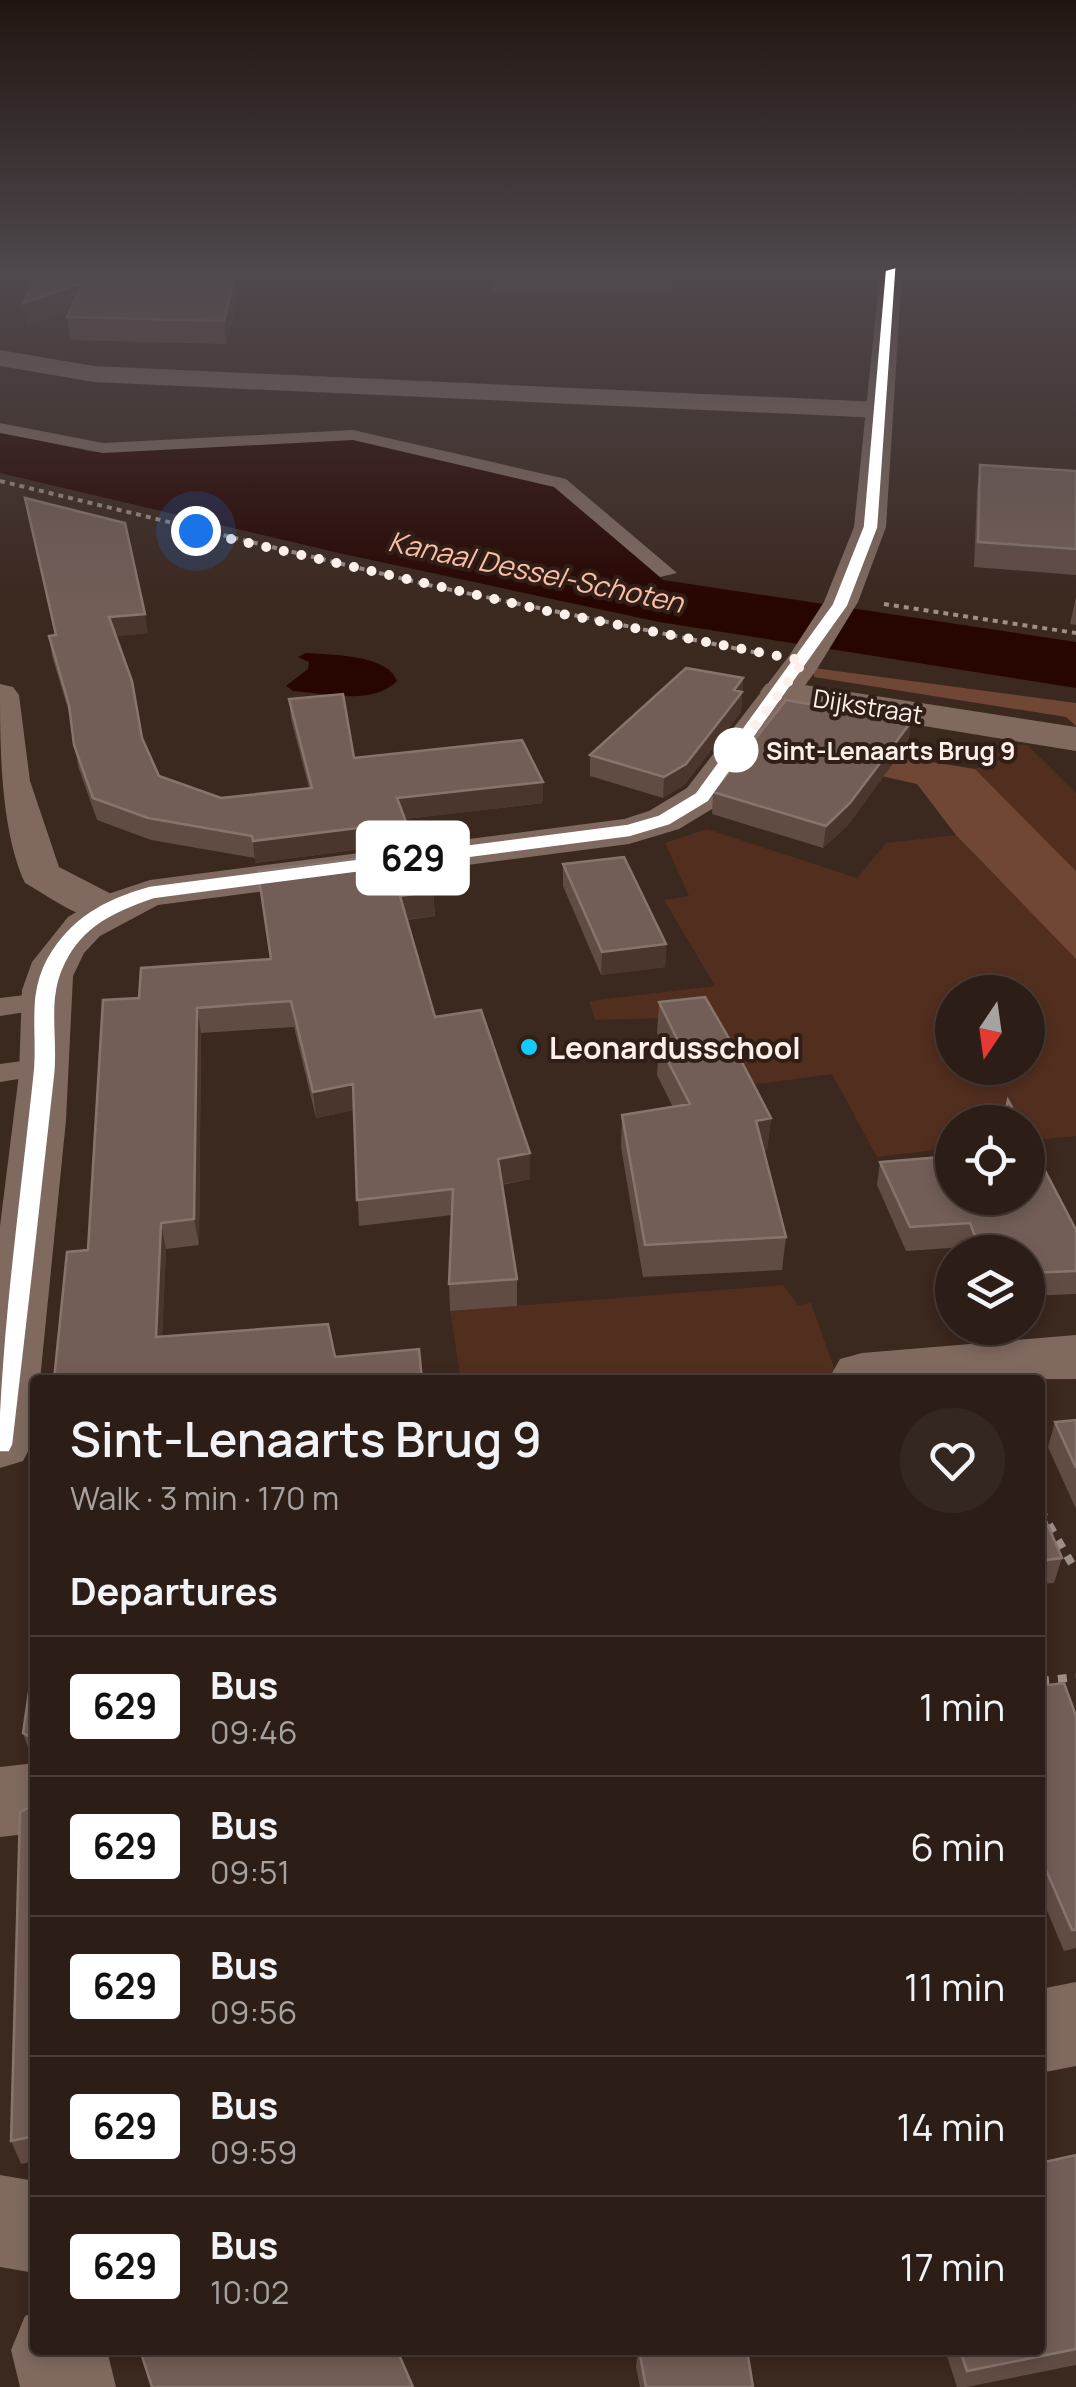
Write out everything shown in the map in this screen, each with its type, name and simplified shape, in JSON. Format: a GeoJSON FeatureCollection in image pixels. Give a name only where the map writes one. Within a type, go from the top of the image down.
{"type":"FeatureCollection","features":[{"type":"Feature","properties":{"kind":"street"},"geometry":{"type":"LineString","coordinates":[[299,383],[880,410]]}},
{"type":"Feature","properties":{"kind":"street"},"geometry":{"type":"LineString","coordinates":[[0,1444],[22,1070],[21,1004],[72,935],[105,908],[150,892],[586,837],[664,820],[702,797],[806,656],[841,601],[870,527],[882,383]]}},
{"type":"Feature","properties":{"kind":"street","name":"Dijkstraat"},"geometry":{"type":"LineString","coordinates":[[778,692],[1076,738]]}},
{"type":"Feature","properties":{"kind":"street"},"geometry":{"type":"LineString","coordinates":[[0,695],[3,755],[40,874],[105,908]]}},
{"type":"Feature","properties":{"kind":"street"},"geometry":{"type":"LineString","coordinates":[[862,1375],[1076,1357]]}},
{"type":"Feature","properties":{"kind":"street"},"geometry":{"type":"LineString","coordinates":[[0,1802],[30,1799]]}},
{"type":"Feature","properties":{"kind":"street"},"geometry":{"type":"LineString","coordinates":[[1045,2030],[1076,2024]]}},
{"type":"Feature","properties":{"kind":"street"},"geometry":{"type":"LineString","coordinates":[[60,2355],[68,2387]]}},
{"type":"Feature","properties":{"kind":"lane"},"geometry":{"type":"LineString","coordinates":[[0,428],[104,448],[354,435],[560,483],[667,574]]}},
{"type":"Feature","properties":{"kind":"path"},"geometry":{"type":"LineString","coordinates":[[0,481],[437,587],[806,656]]}},
{"type":"Feature","properties":{"kind":"path"},"geometry":{"type":"LineString","coordinates":[[841,601],[1076,633]]}},
{"type":"Feature","properties":{"kind":"path"},"geometry":{"type":"LineString","coordinates":[[1045,1518],[1076,1571]]}},
{"type":"Feature","properties":{"kind":"path"},"geometry":{"type":"LineString","coordinates":[[1045,1680],[1076,1677]]}},
{"type":"Feature","properties":{"kind":"shaded area"},"geometry":{"type":"Polygon","coordinates":[[[814,668],[1076,703],[1076,726],[1066,717],[814,677],[814,668]]]}},
{"type":"Feature","properties":{"kind":"shaded area"},"geometry":{"type":"Polygon","coordinates":[[[996,743],[1027,745],[1076,793],[1076,871],[975,769],[988,764],[996,743]]]}},
{"type":"Feature","properties":{"kind":"shaded area"},"geometry":{"type":"Polygon","coordinates":[[[888,755],[975,769],[1076,871],[1076,959],[956,835],[917,784],[877,775],[888,755]]]}},
{"type":"Feature","properties":{"kind":"shaded area"},"geometry":{"type":"Polygon","coordinates":[[[707,829],[857,878],[886,843],[956,835],[1076,959],[1076,1136],[1045,1139],[1045,1105],[935,1105],[935,1150],[877,1157],[832,1074],[735,1087],[667,1018],[595,1020],[589,1001],[715,986],[664,900],[689,896],[665,843],[707,829]]]}},
{"type":"Feature","properties":{"kind":"shaded area"},"geometry":{"type":"Polygon","coordinates":[[[783,1285],[798,1305],[811,1303],[837,1375],[460,1375],[450,1311],[783,1285]]]}},
{"type":"Feature","properties":{"kind":"water","name":"Kanaal Dessel-Schoten"},"geometry":{"type":"Polygon","coordinates":[[[0,432],[93,452],[357,439],[554,485],[663,580],[1076,642],[1076,688],[659,622],[339,553],[0,473],[0,432]]]}},
{"type":"Feature","properties":{"kind":"water"},"geometry":{"type":"Polygon","coordinates":[[[306,653],[370,661],[391,672],[397,681],[387,689],[362,696],[293,691],[286,686],[308,669],[309,662],[298,657],[306,653]]]}},
{"type":"Feature","properties":{"kind":"building"},"geometry":{"type":"Polygon","coordinates":[[[980,465],[1076,471],[1076,549],[978,542],[980,465]]]}},
{"type":"Feature","properties":{"kind":"building"},"geometry":{"type":"Polygon","coordinates":[[[25,498],[125,523],[145,614],[109,617],[132,681],[142,738],[159,776],[221,798],[312,788],[289,699],[343,694],[354,758],[522,740],[543,782],[397,798],[406,822],[253,841],[252,836],[148,818],[93,798],[74,745],[69,705],[49,636],[56,635],[25,498]]]}},
{"type":"Feature","properties":{"kind":"building"},"geometry":{"type":"Polygon","coordinates":[[[686,668],[743,678],[734,690],[742,692],[686,764],[664,777],[590,755],[686,668]]]}},
{"type":"Feature","properties":{"kind":"building"},"geometry":{"type":"Polygon","coordinates":[[[786,700],[911,722],[850,803],[826,826],[713,792],[786,700]]]}},
{"type":"Feature","properties":{"kind":"building"},"geometry":{"type":"Polygon","coordinates":[[[418,851],[433,891],[400,896],[435,1017],[481,1010],[530,1153],[498,1159],[517,1279],[449,1284],[453,1189],[357,1200],[353,1084],[313,1092],[291,1001],[197,1008],[194,1219],[161,1223],[156,1337],[328,1324],[335,1357],[419,1349],[422,1375],[55,1375],[67,1252],[88,1250],[103,1000],[139,998],[141,968],[271,959],[258,871],[418,851]]]}},
{"type":"Feature","properties":{"kind":"building"},"geometry":{"type":"Polygon","coordinates":[[[624,857],[666,944],[602,952],[563,864],[624,857]]]}},
{"type":"Feature","properties":{"kind":"building"},"geometry":{"type":"Polygon","coordinates":[[[705,997],[771,1118],[756,1121],[786,1237],[645,1245],[622,1115],[690,1104],[659,1044],[678,1041],[659,1002],[705,997]]]}},
{"type":"Feature","properties":{"kind":"building"},"geometry":{"type":"Polygon","coordinates":[[[935,1157],[935,1215],[1045,1215],[1045,1171],[1076,1230],[1076,1271],[1045,1272],[1045,1235],[975,1235],[970,1223],[910,1227],[880,1162],[935,1157]]]}},
{"type":"Feature","properties":{"kind":"building"},"geometry":{"type":"Polygon","coordinates":[[[1076,1420],[1076,1468],[1055,1422],[1076,1420]]]}},
{"type":"Feature","properties":{"kind":"building"},"geometry":{"type":"Polygon","coordinates":[[[1045,1519],[1062,1558],[1045,1560],[1045,1519]]]}},
{"type":"Feature","properties":{"kind":"building"},"geometry":{"type":"Polygon","coordinates":[[[1064,1683],[1076,1716],[1076,1930],[1072,1930],[1045,1868],[1045,1685],[1064,1683]]]}},
{"type":"Feature","properties":{"kind":"building"},"geometry":{"type":"Polygon","coordinates":[[[30,1686],[30,1737],[23,1733],[30,1686]]]}},
{"type":"Feature","properties":{"kind":"building"},"geometry":{"type":"Polygon","coordinates":[[[30,1807],[30,2137],[11,2141],[20,1812],[30,1807]]]}},
{"type":"Feature","properties":{"kind":"building"},"geometry":{"type":"Polygon","coordinates":[[[1076,2155],[1076,2349],[967,2371],[962,2355],[1045,2355],[1045,2162],[1076,2155]]]}},
{"type":"Feature","properties":{"kind":"building"},"geometry":{"type":"Polygon","coordinates":[[[142,2355],[399,2355],[413,2387],[152,2387],[142,2355]]]}},
{"type":"Feature","properties":{"kind":"building"},"geometry":{"type":"Polygon","coordinates":[[[640,2355],[748,2355],[753,2387],[646,2387],[640,2355]]]}},
{"type":"Feature","properties":{"kind":"bus line","name":"629"},"geometry":{"type":"LineString","coordinates":[[0,1444],[45,1066],[42,1002],[54,964],[72,935],[105,908],[150,892],[629,831],[685,809],[702,797],[804,661],[840,605],[870,527],[882,383]]}},
{"type":"Feature","properties":{"kind":"place","name":"Sint-Lenaarts Brug 9"},"geometry":{"type":"Point","coordinates":[736,750]}},
{"type":"Feature","properties":{"kind":"place","name":"Leonardusschool"},"geometry":{"type":"Point","coordinates":[529,1047]}},
{"type":"Feature","properties":{"kind":"route"},"geometry":{"type":"LineString","coordinates":[[196,531],[547,611],[804,661],[736,750]]}}]}
